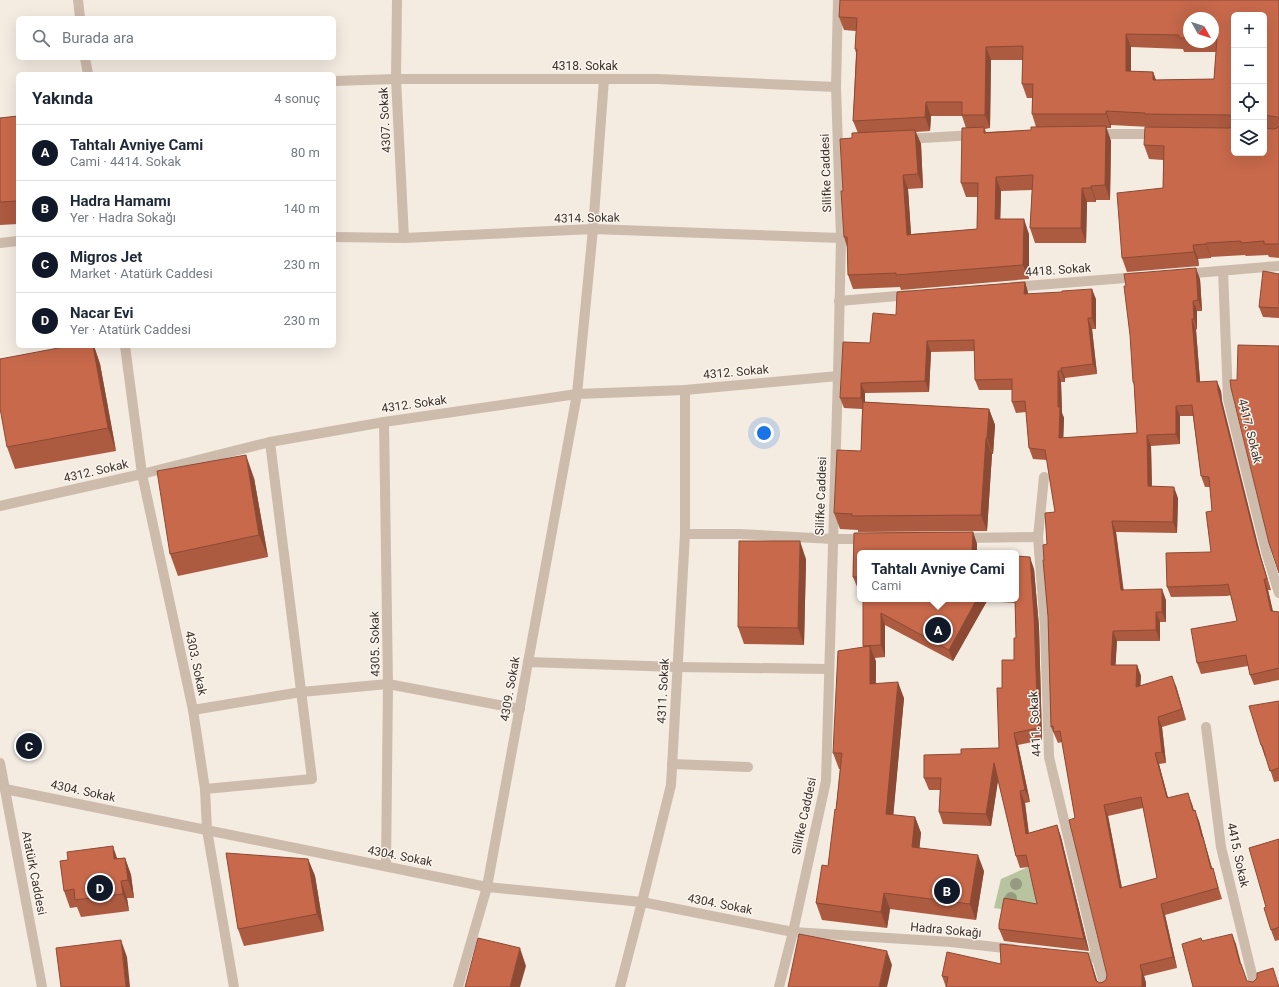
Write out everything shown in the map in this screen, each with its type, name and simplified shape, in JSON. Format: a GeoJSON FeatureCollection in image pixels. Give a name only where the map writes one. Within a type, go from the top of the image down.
{"type":"FeatureCollection","features":[{"type":"Feature","properties":{"kind":"street"},"geometry":{"type":"LineString","coordinates":[[78,0],[80,16]]}},
{"type":"Feature","properties":{"kind":"street","name":"4307. Sokak"},"geometry":{"type":"LineString","coordinates":[[397,0],[396,79],[404,238]]}},
{"type":"Feature","properties":{"kind":"street","name":"Silifke Caddesi"},"geometry":{"type":"LineString","coordinates":[[779,987],[793,932],[826,781],[841,238],[841,142],[836,87],[838,0]]}},
{"type":"Feature","properties":{"kind":"street"},"geometry":{"type":"LineString","coordinates":[[85,60],[88,72]]}},
{"type":"Feature","properties":{"kind":"street","name":"4318. Sokak"},"geometry":{"type":"LineString","coordinates":[[336,81],[396,79],[658,79],[836,87]]}},
{"type":"Feature","properties":{"kind":"street","name":"4309. Sokak"},"geometry":{"type":"LineString","coordinates":[[458,987],[487,887],[577,394],[593,229],[604,79]]}},
{"type":"Feature","properties":{"kind":"street"},"geometry":{"type":"LineString","coordinates":[[892,139],[986,134]]}},
{"type":"Feature","properties":{"kind":"street"},"geometry":{"type":"LineString","coordinates":[[1085,134],[1163,134]]}},
{"type":"Feature","properties":{"kind":"street","name":"4314. Sokak"},"geometry":{"type":"LineString","coordinates":[[336,237],[404,238],[593,229],[841,238]]}},
{"type":"Feature","properties":{"kind":"street"},"geometry":{"type":"LineString","coordinates":[[0,243],[16,242]]}},
{"type":"Feature","properties":{"kind":"street"},"geometry":{"type":"LineString","coordinates":[[1176,274],[1279,266]]}},
{"type":"Feature","properties":{"kind":"street","name":"4417. Sokak"},"geometry":{"type":"LineString","coordinates":[[1223,271],[1228,399],[1267,555],[1279,593]]}},
{"type":"Feature","properties":{"kind":"street","name":"4418. Sokak"},"geometry":{"type":"LineString","coordinates":[[1004,288],[1144,277]]}},
{"type":"Feature","properties":{"kind":"street"},"geometry":{"type":"LineString","coordinates":[[839,300],[917,294]]}},
{"type":"Feature","properties":{"kind":"street","name":"4303. Sokak"},"geometry":{"type":"LineString","coordinates":[[125,348],[142,474],[193,710],[205,789],[207,830],[234,987]]}},
{"type":"Feature","properties":{"kind":"street","name":"4312. Sokak"},"geometry":{"type":"LineString","coordinates":[[0,506],[142,474],[270,442],[384,422],[577,394],[685,390],[838,376]]}},
{"type":"Feature","properties":{"kind":"street","name":"4311. Sokak"},"geometry":{"type":"LineString","coordinates":[[620,987],[671,785],[685,534],[685,390]]}},
{"type":"Feature","properties":{"kind":"street","name":"4305. Sokak"},"geometry":{"type":"LineString","coordinates":[[384,422],[388,684],[386,866]]}},
{"type":"Feature","properties":{"kind":"street"},"geometry":{"type":"LineString","coordinates":[[205,789],[312,779],[270,442]]}},
{"type":"Feature","properties":{"kind":"street","name":"4411. Sokak"},"geometry":{"type":"LineString","coordinates":[[1044,477],[1038,537],[1045,627],[1049,757],[1105,987]]}},
{"type":"Feature","properties":{"kind":"street"},"geometry":{"type":"LineString","coordinates":[[685,534],[739,534],[833,539],[872,539]]}},
{"type":"Feature","properties":{"kind":"street"},"geometry":{"type":"LineString","coordinates":[[951,538],[1038,537]]}},
{"type":"Feature","properties":{"kind":"street"},"geometry":{"type":"LineString","coordinates":[[528,662],[677,667],[829,669]]}},
{"type":"Feature","properties":{"kind":"street"},"geometry":{"type":"LineString","coordinates":[[193,710],[301,692],[388,684],[520,708]]}},
{"type":"Feature","properties":{"kind":"street","name":"4415. Sokak"},"geometry":{"type":"LineString","coordinates":[[1206,727],[1221,847],[1255,987]]}},
{"type":"Feature","properties":{"kind":"street"},"geometry":{"type":"LineString","coordinates":[[672,764],[748,767]]}},
{"type":"Feature","properties":{"kind":"street","name":"Atatürk Caddesi"},"geometry":{"type":"LineString","coordinates":[[0,765],[42,987]]}},
{"type":"Feature","properties":{"kind":"street","name":"4304. Sokak"},"geometry":{"type":"LineString","coordinates":[[5,789],[487,887],[642,902],[793,932]]}},
{"type":"Feature","properties":{"kind":"street","name":"Hadra Sokağı"},"geometry":{"type":"LineString","coordinates":[[793,932],[951,942],[1020,950]]}},
{"type":"Feature","properties":{"kind":"street"},"geometry":{"type":"LineString","coordinates":[[1066,955],[1097,958]]}},
{"type":"Feature","properties":{"kind":"green space"},"geometry":{"type":"Polygon","coordinates":[[[1028,867],[1038,904],[1036,914],[994,908],[1001,879],[1028,867]]]}},
{"type":"Feature","properties":{"kind":"building"},"geometry":{"type":"Polygon","coordinates":[[[840,0],[1279,0],[1279,119],[1277,117],[1267,115],[1267,12],[1231,12],[1231,116],[1145,114],[1106,111],[1106,114],[1032,114],[1033,84],[1022,84],[1023,46],[986,47],[985,115],[962,115],[962,102],[926,102],[925,117],[853,121],[857,49],[855,49],[857,18],[839,17],[840,0]],[[1183,12],[1183,38],[1179,38],[1179,35],[1126,34],[1126,71],[1153,72],[1153,80],[1214,79],[1216,48],[1219,48],[1219,12],[1183,12]]]}},
{"type":"Feature","properties":{"kind":"building"},"geometry":{"type":"Polygon","coordinates":[[[16,116],[16,201],[0,202],[0,118],[16,116]]]}},
{"type":"Feature","properties":{"kind":"building"},"geometry":{"type":"Polygon","coordinates":[[[1106,126],[1105,185],[1082,188],[1081,228],[1030,228],[1033,175],[996,177],[995,219],[1024,219],[1023,265],[896,275],[896,273],[848,275],[847,237],[844,237],[841,191],[843,191],[840,139],[852,138],[852,133],[915,130],[918,174],[903,175],[907,235],[977,229],[978,183],[961,183],[962,128],[984,127],[984,133],[1031,130],[1031,127],[1106,126]]]}},
{"type":"Feature","properties":{"kind":"building"},"geometry":{"type":"Polygon","coordinates":[[[1279,126],[1279,244],[1264,244],[1264,241],[1241,243],[1241,241],[1206,243],[1193,245],[1194,252],[1122,258],[1117,193],[1163,188],[1164,146],[1144,145],[1145,127],[1231,128],[1231,156],[1267,156],[1267,128],[1274,129],[1279,126]]]}},
{"type":"Feature","properties":{"kind":"building"},"geometry":{"type":"Polygon","coordinates":[[[1196,268],[1198,300],[1193,301],[1194,319],[1192,319],[1197,382],[1217,381],[1257,546],[1267,579],[1264,579],[1271,611],[1279,612],[1279,668],[1250,675],[1246,655],[1197,663],[1191,629],[1237,621],[1228,584],[1167,587],[1166,553],[1211,552],[1206,512],[1212,511],[1209,477],[1201,476],[1192,405],[1176,406],[1176,434],[1147,435],[1148,486],[1174,487],[1173,522],[1112,521],[1121,590],[1162,589],[1162,612],[1156,612],[1156,630],[1113,631],[1111,665],[1137,665],[1136,687],[1172,676],[1182,709],[1158,717],[1162,752],[1155,753],[1167,798],[1188,793],[1193,811],[1195,810],[1211,869],[1213,868],[1218,888],[1161,904],[1173,957],[1140,965],[1142,973],[1142,987],[946,987],[948,977],[942,976],[947,952],[1001,964],[1000,944],[1088,953],[1096,981],[1100,983],[1106,980],[1107,975],[1069,820],[1075,818],[1060,731],[1054,732],[1053,726],[1051,727],[1048,616],[1043,545],[1047,544],[1045,513],[1055,512],[1045,450],[1029,448],[1025,401],[1012,402],[1012,379],[975,380],[974,340],[927,341],[925,381],[861,383],[861,398],[840,398],[843,342],[870,343],[873,313],[896,315],[897,292],[1025,282],[1024,294],[1092,289],[1092,318],[1088,318],[1093,364],[1061,368],[1061,371],[1058,371],[1058,407],[1060,407],[1059,438],[1137,433],[1124,274],[1196,268]],[[1141,797],[1104,805],[1120,888],[1157,878],[1141,797]]]}},
{"type":"Feature","properties":{"kind":"building"},"geometry":{"type":"Polygon","coordinates":[[[1263,271],[1279,274],[1279,308],[1259,307],[1263,271]]]}},
{"type":"Feature","properties":{"kind":"building"},"geometry":{"type":"Polygon","coordinates":[[[1238,345],[1279,346],[1279,573],[1269,543],[1231,388],[1230,380],[1237,380],[1238,345]]]}},
{"type":"Feature","properties":{"kind":"building"},"geometry":{"type":"Polygon","coordinates":[[[58,348],[93,348],[108,428],[7,447],[0,408],[0,359],[58,348]]]}},
{"type":"Feature","properties":{"kind":"building"},"geometry":{"type":"Polygon","coordinates":[[[863,402],[989,409],[981,515],[852,516],[852,514],[834,513],[837,450],[861,451],[863,402]]]}},
{"type":"Feature","properties":{"kind":"building"},"geometry":{"type":"Polygon","coordinates":[[[246,455],[259,535],[170,554],[157,471],[246,455]]]}},
{"type":"Feature","properties":{"kind":"building"},"geometry":{"type":"Polygon","coordinates":[[[973,532],[972,550],[857,550],[857,577],[853,577],[854,533],[973,532]]]}},
{"type":"Feature","properties":{"kind":"building"},"geometry":{"type":"Polygon","coordinates":[[[739,541],[800,541],[798,628],[738,627],[739,541]]]}},
{"type":"Feature","properties":{"kind":"building"},"geometry":{"type":"Polygon","coordinates":[[[1019,556],[1030,557],[1034,615],[1038,728],[1014,733],[1025,790],[1020,791],[1026,834],[1057,825],[1084,939],[999,929],[1004,898],[1037,904],[1026,855],[1016,856],[994,763],[986,814],[939,812],[941,778],[924,778],[924,755],[961,754],[961,749],[999,748],[997,688],[1002,688],[1002,660],[1014,660],[1014,638],[1016,638],[1015,602],[1019,602],[1019,556]]]}},
{"type":"Feature","properties":{"kind":"building"},"geometry":{"type":"Polygon","coordinates":[[[863,602],[975,602],[949,650],[881,613],[881,645],[863,646],[863,602]]]}},
{"type":"Feature","properties":{"kind":"building"},"geometry":{"type":"Polygon","coordinates":[[[870,646],[870,684],[898,682],[886,814],[915,817],[912,847],[978,855],[970,904],[884,893],[881,912],[816,903],[822,865],[828,866],[842,753],[833,753],[838,651],[870,646]]]}},
{"type":"Feature","properties":{"kind":"building"},"geometry":{"type":"Polygon","coordinates":[[[1279,701],[1279,768],[1270,771],[1249,706],[1279,701]]]}},
{"type":"Feature","properties":{"kind":"building"},"geometry":{"type":"Polygon","coordinates":[[[1279,839],[1279,927],[1271,930],[1249,848],[1279,839]]]}},
{"type":"Feature","properties":{"kind":"building"},"geometry":{"type":"Polygon","coordinates":[[[113,846],[114,859],[125,858],[128,880],[121,881],[123,894],[75,900],[74,889],[64,891],[60,861],[68,860],[67,852],[113,846]]]}},
{"type":"Feature","properties":{"kind":"building"},"geometry":{"type":"Polygon","coordinates":[[[226,853],[308,859],[317,914],[238,929],[226,853]]]}},
{"type":"Feature","properties":{"kind":"building"},"geometry":{"type":"Polygon","coordinates":[[[799,934],[887,951],[879,987],[788,987],[799,934]]]}},
{"type":"Feature","properties":{"kind":"building"},"geometry":{"type":"Polygon","coordinates":[[[1232,934],[1240,964],[1247,981],[1253,982],[1257,978],[1257,973],[1273,968],[1279,987],[1193,987],[1182,944],[1201,938],[1202,941],[1232,934]]]}},
{"type":"Feature","properties":{"kind":"building"},"geometry":{"type":"Polygon","coordinates":[[[478,938],[520,948],[510,987],[465,987],[478,938]]]}},
{"type":"Feature","properties":{"kind":"building"},"geometry":{"type":"Polygon","coordinates":[[[121,940],[126,987],[61,987],[56,948],[121,940]]]}},
{"type":"Feature","properties":{"kind":"place","name":"Tahtalı Avniye Cami"},"geometry":{"type":"Point","coordinates":[938,630]}},
{"type":"Feature","properties":{"kind":"place","name":"Migros Jet"},"geometry":{"type":"Point","coordinates":[29,746]}},
{"type":"Feature","properties":{"kind":"place","name":"Nacar Evi"},"geometry":{"type":"Point","coordinates":[100,888]}},
{"type":"Feature","properties":{"kind":"place","name":"Hadra Hamamı"},"geometry":{"type":"Point","coordinates":[947,891]}}]}
